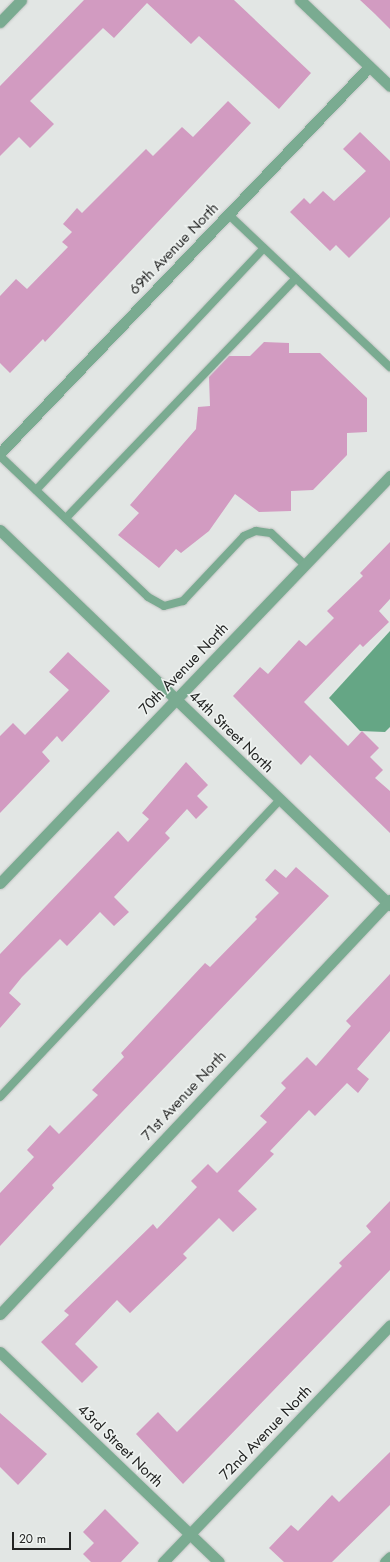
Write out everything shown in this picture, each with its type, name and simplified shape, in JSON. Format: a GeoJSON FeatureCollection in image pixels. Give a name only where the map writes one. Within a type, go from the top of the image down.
{"type":"FeatureCollection","features":[{"type":"Feature","properties":{"kind":"street"},"geometry":{"type":"LineString","coordinates":[[0,22],[21,0]]}},
{"type":"Feature","properties":{"kind":"street"},"geometry":{"type":"LineString","coordinates":[[300,0],[390,86]]}},
{"type":"Feature","properties":{"kind":"street","name":"69th Avenue North"},"geometry":{"type":"LineString","coordinates":[[0,452],[370,67]]}},
{"type":"Feature","properties":{"kind":"street","name":"70th Avenue North"},"geometry":{"type":"LineString","coordinates":[[0,883],[390,476]]}},
{"type":"Feature","properties":{"kind":"street","name":"44th Street North"},"geometry":{"type":"LineString","coordinates":[[0,530],[280,800],[389,902]]}},
{"type":"Feature","properties":{"kind":"street","name":"71st Avenue North"},"geometry":{"type":"LineString","coordinates":[[0,1314],[389,902]]}},
{"type":"Feature","properties":{"kind":"street","name":"72nd Avenue North"},"geometry":{"type":"LineString","coordinates":[[163,1562],[390,1325]]}},
{"type":"Feature","properties":{"kind":"street","name":"43rd Street North"},"geometry":{"type":"LineString","coordinates":[[0,1352],[219,1562]]}},
{"type":"Feature","properties":{"kind":"street"},"geometry":{"type":"LineString","coordinates":[[385,1562],[390,1557]]}},
{"type":"Feature","properties":{"kind":"lane"},"geometry":{"type":"LineString","coordinates":[[228,214],[390,367]]}},
{"type":"Feature","properties":{"kind":"lane"},"geometry":{"type":"LineString","coordinates":[[36,490],[264,248]]}},
{"type":"Feature","properties":{"kind":"lane"},"geometry":{"type":"LineString","coordinates":[[66,518],[296,278]]}},
{"type":"Feature","properties":{"kind":"lane"},"geometry":{"type":"LineString","coordinates":[[0,456],[148,597],[164,606],[183,601],[244,536],[256,531],[271,533],[305,565]]}},
{"type":"Feature","properties":{"kind":"lane"},"geometry":{"type":"LineString","coordinates":[[0,1097],[280,800]]}},
{"type":"Feature","properties":{"kind":"shaded area"},"geometry":{"type":"Polygon","coordinates":[[[390,631],[390,727],[385,732],[360,731],[329,698],[390,631]]]}},
{"type":"Feature","properties":{"kind":"building"},"geometry":{"type":"Polygon","coordinates":[[[84,0],[234,0],[311,73],[279,109],[199,36],[191,44],[147,3],[114,38],[103,28],[30,101],[54,124],[30,148],[19,137],[0,156],[0,86],[84,0]]]}},
{"type":"Feature","properties":{"kind":"building"},"geometry":{"type":"Polygon","coordinates":[[[360,0],[390,0],[390,29],[375,14],[360,0]]]}},
{"type":"Feature","properties":{"kind":"building"},"geometry":{"type":"Polygon","coordinates":[[[228,101],[251,123],[45,342],[43,339],[10,373],[0,363],[0,296],[16,279],[27,289],[68,247],[62,242],[72,232],[63,224],[77,208],[82,213],[146,149],[153,156],[182,127],[193,137],[228,101]]]}},
{"type":"Feature","properties":{"kind":"building"},"geometry":{"type":"Polygon","coordinates":[[[360,132],[390,161],[390,217],[349,258],[336,245],[330,251],[290,212],[304,198],[310,204],[323,191],[334,201],[366,171],[343,149],[360,132]]]}},
{"type":"Feature","properties":{"kind":"building"},"geometry":{"type":"Polygon","coordinates":[[[264,342],[289,343],[289,353],[320,353],[367,398],[367,432],[347,433],[347,455],[313,490],[291,491],[291,511],[259,512],[235,494],[209,531],[181,553],[176,549],[159,568],[118,535],[139,513],[130,505],[196,429],[198,407],[210,406],[209,377],[229,356],[250,356],[264,342]]]}},
{"type":"Feature","properties":{"kind":"building"},"geometry":{"type":"Polygon","coordinates":[[[390,542],[390,599],[379,611],[389,622],[363,647],[360,644],[304,702],[348,746],[362,731],[379,748],[370,757],[383,770],[375,778],[390,791],[390,833],[310,755],[301,765],[233,696],[260,667],[268,674],[299,640],[306,646],[334,618],[327,611],[363,576],[360,573],[390,542]]]}},
{"type":"Feature","properties":{"kind":"building"},"geometry":{"type":"Polygon","coordinates":[[[68,652],[110,691],[62,742],[57,736],[42,752],[50,761],[0,813],[0,736],[13,723],[25,735],[69,690],[49,672],[68,652]]]}},
{"type":"Feature","properties":{"kind":"building"},"geometry":{"type":"Polygon","coordinates":[[[186,762],[208,785],[197,796],[208,807],[196,819],[187,809],[165,833],[170,838],[114,897],[129,912],[114,926],[100,912],[67,946],[60,939],[22,977],[9,993],[21,1004],[0,1028],[0,954],[118,831],[128,842],[149,819],[142,813],[186,762]]]}},
{"type":"Feature","properties":{"kind":"building"},"geometry":{"type":"Polygon","coordinates":[[[296,867],[329,896],[52,1185],[54,1188],[0,1246],[0,1193],[34,1157],[27,1150],[50,1125],[59,1134],[98,1095],[92,1090],[124,1057],[121,1053],[205,963],[210,967],[257,919],[255,917],[279,893],[265,880],[275,869],[286,878],[296,867]]]}},
{"type":"Feature","properties":{"kind":"building"},"geometry":{"type":"Polygon","coordinates":[[[390,974],[390,1031],[357,1069],[369,1079],[358,1093],[347,1083],[315,1116],[309,1110],[270,1151],[274,1154],[238,1191],[257,1209],[233,1232],[219,1218],[183,1254],[187,1258],[130,1313],[117,1300],[75,1344],[98,1367],[82,1383],[41,1342],[69,1315],[64,1311],[153,1224],[157,1229],[197,1187],[191,1181],[208,1164],[217,1173],[267,1122],[260,1116],[286,1088],[281,1083],[307,1057],[316,1066],[351,1026],[346,1021],[390,974]]]}},
{"type":"Feature","properties":{"kind":"building"},"geometry":{"type":"Polygon","coordinates":[[[390,1201],[390,1270],[183,1484],[136,1434],[158,1412],[177,1432],[342,1266],[339,1263],[371,1232],[366,1226],[390,1201]]]}},
{"type":"Feature","properties":{"kind":"building"},"geometry":{"type":"Polygon","coordinates":[[[0,1413],[47,1454],[18,1485],[0,1467],[0,1413]]]}},
{"type":"Feature","properties":{"kind":"building"},"geometry":{"type":"Polygon","coordinates":[[[390,1452],[390,1505],[332,1562],[284,1562],[269,1548],[291,1525],[298,1531],[332,1495],[339,1502],[390,1452]]]}},
{"type":"Feature","properties":{"kind":"building"},"geometry":{"type":"Polygon","coordinates":[[[105,1509],[139,1543],[121,1562],[91,1562],[83,1554],[94,1543],[83,1532],[105,1509]]]}}]}
